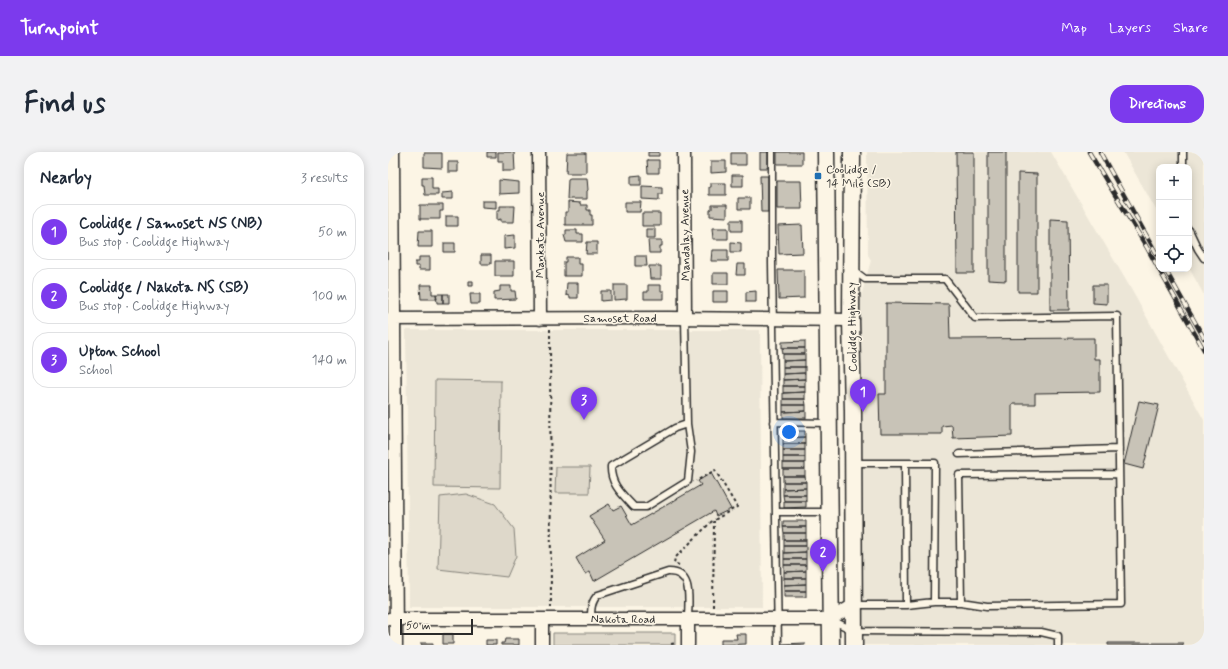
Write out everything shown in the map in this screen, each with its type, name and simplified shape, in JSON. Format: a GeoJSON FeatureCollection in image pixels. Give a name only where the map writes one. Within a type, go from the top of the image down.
{"type":"FeatureCollection","features":[{"type":"Feature","properties":{"kind":"main road","name":"Coolidge Highway"},"geometry":{"type":"LineString","coordinates":[[826,152],[830,645]]}},
{"type":"Feature","properties":{"kind":"main road","name":"Coolidge Highway"},"geometry":{"type":"LineString","coordinates":[[852,152],[851,320],[853,372],[854,638]]}},
{"type":"Feature","properties":{"kind":"main road"},"geometry":{"type":"LineString","coordinates":[[828,268],[833,276],[842,279],[846,278],[852,268]]}},
{"type":"Feature","properties":{"kind":"main road"},"geometry":{"type":"LineString","coordinates":[[829,462],[853,463]]}},
{"type":"Feature","properties":{"kind":"street"},"geometry":{"type":"LineString","coordinates":[[393,152],[391,319],[392,620],[396,645]]}},
{"type":"Feature","properties":{"kind":"street","name":"Mankato Avenue"},"geometry":{"type":"LineString","coordinates":[[539,152],[540,318]]}},
{"type":"Feature","properties":{"kind":"street","name":"Mandalay Avenue"},"geometry":{"type":"LineString","coordinates":[[684,152],[685,318]]}},
{"type":"Feature","properties":{"kind":"street","name":"Samoset Road"},"geometry":{"type":"LineString","coordinates":[[391,319],[685,318],[851,320]]}},
{"type":"Feature","properties":{"kind":"street"},"geometry":{"type":"LineString","coordinates":[[830,619],[854,605]]}},
{"type":"Feature","properties":{"kind":"street"},"geometry":{"type":"LineString","coordinates":[[542,619],[542,645]]}},
{"type":"Feature","properties":{"kind":"street"},"geometry":{"type":"LineString","coordinates":[[682,644],[688,619]]}},
{"type":"Feature","properties":{"kind":"street","name":"Nakota Road"},"geometry":{"type":"LineString","coordinates":[[392,620],[830,619]]}},
{"type":"Feature","properties":{"kind":"lane"},"geometry":{"type":"LineString","coordinates":[[772,152],[774,422],[778,645]]}},
{"type":"Feature","properties":{"kind":"lane"},"geometry":{"type":"LineString","coordinates":[[1182,164],[1183,152]]}},
{"type":"Feature","properties":{"kind":"lane"},"geometry":{"type":"LineString","coordinates":[[1192,236],[1204,258]]}},
{"type":"Feature","properties":{"kind":"lane"},"geometry":{"type":"LineString","coordinates":[[852,268],[865,279],[945,279],[975,318],[1117,316],[1121,604],[987,606],[961,602],[934,602],[906,605],[854,605]]}},
{"type":"Feature","properties":{"kind":"lane"},"geometry":{"type":"LineString","coordinates":[[685,318],[687,424],[691,452],[688,481],[646,507],[634,507],[614,483],[610,474],[611,466],[676,428],[687,424]]}},
{"type":"Feature","properties":{"kind":"lane"},"geometry":{"type":"LineString","coordinates":[[774,422],[829,423]]}},
{"type":"Feature","properties":{"kind":"lane"},"geometry":{"type":"LineString","coordinates":[[959,454],[1119,449]]}},
{"type":"Feature","properties":{"kind":"lane"},"geometry":{"type":"LineString","coordinates":[[853,463],[935,463],[934,602]]}},
{"type":"Feature","properties":{"kind":"lane"},"geometry":{"type":"LineString","coordinates":[[905,463],[906,605]]}},
{"type":"Feature","properties":{"kind":"lane"},"geometry":{"type":"LineString","coordinates":[[961,602],[959,475],[1120,474]]}},
{"type":"Feature","properties":{"kind":"lane"},"geometry":{"type":"LineString","coordinates":[[776,512],[829,512]]}},
{"type":"Feature","properties":{"kind":"lane"},"geometry":{"type":"LineString","coordinates":[[591,619],[592,605],[594,599],[598,595],[674,571],[682,574],[687,582],[688,619]]}},
{"type":"Feature","properties":{"kind":"lane"},"geometry":{"type":"LineString","coordinates":[[830,619],[854,638],[1041,632],[1058,636],[1058,645]]}},
{"type":"Feature","properties":{"kind":"path"},"geometry":{"type":"LineString","coordinates":[[550,326],[551,608]]}},
{"type":"Feature","properties":{"kind":"path"},"geometry":{"type":"LineString","coordinates":[[682,566],[674,563],[675,558],[714,521],[736,507],[715,470],[696,481]]}},
{"type":"Feature","properties":{"kind":"path"},"geometry":{"type":"LineString","coordinates":[[713,607],[714,521]]}},
{"type":"Feature","properties":{"kind":"path"},"geometry":{"type":"LineString","coordinates":[[671,644],[682,644]]}},
{"type":"Feature","properties":{"kind":"shaded area"},"geometry":{"type":"Polygon","coordinates":[[[867,152],[1051,152],[1131,289],[1204,420],[1204,645],[861,645],[858,308],[871,260],[868,255],[867,152]]]}},
{"type":"Feature","properties":{"kind":"shaded area"},"geometry":{"type":"Polygon","coordinates":[[[1123,152],[1204,152],[1204,295],[1191,272],[1192,164],[1156,164],[1156,210],[1123,152]]]}},
{"type":"Feature","properties":{"kind":"shaded area"},"geometry":{"type":"Polygon","coordinates":[[[406,330],[760,330],[762,607],[409,607],[406,330]]]}},
{"type":"Feature","properties":{"kind":"shaded area"},"geometry":{"type":"Polygon","coordinates":[[[435,380],[501,381],[500,488],[434,487],[435,380]]]}},
{"type":"Feature","properties":{"kind":"shaded area"},"geometry":{"type":"Polygon","coordinates":[[[556,467],[590,467],[589,493],[555,493],[556,467]]]}},
{"type":"Feature","properties":{"kind":"shaded area"},"geometry":{"type":"Polygon","coordinates":[[[466,494],[495,504],[514,529],[516,556],[507,577],[438,569],[440,497],[466,494]]]}},
{"type":"Feature","properties":{"kind":"shaded area"},"geometry":{"type":"Polygon","coordinates":[[[553,633],[675,633],[675,645],[553,645],[553,633]]]}},
{"type":"Feature","properties":{"kind":"building"},"geometry":{"type":"Polygon","coordinates":[[[487,152],[496,152],[496,157],[487,157],[487,152]]]}},
{"type":"Feature","properties":{"kind":"building"},"geometry":{"type":"Polygon","coordinates":[[[498,152],[514,152],[515,171],[503,171],[503,161],[498,161],[498,152]]]}},
{"type":"Feature","properties":{"kind":"building"},"geometry":{"type":"Polygon","coordinates":[[[648,152],[659,152],[659,156],[648,156],[648,152]]]}},
{"type":"Feature","properties":{"kind":"building"},"geometry":{"type":"Polygon","coordinates":[[[760,152],[768,152],[768,168],[760,168],[760,152]]]}},
{"type":"Feature","properties":{"kind":"building"},"geometry":{"type":"Polygon","coordinates":[[[777,152],[802,152],[802,164],[777,164],[777,152]]]}},
{"type":"Feature","properties":{"kind":"building"},"geometry":{"type":"Polygon","coordinates":[[[956,152],[974,152],[974,273],[957,273],[956,152]]]}},
{"type":"Feature","properties":{"kind":"building"},"geometry":{"type":"Polygon","coordinates":[[[988,152],[1006,152],[1006,281],[988,280],[988,152]]]}},
{"type":"Feature","properties":{"kind":"building"},"geometry":{"type":"Polygon","coordinates":[[[424,153],[442,153],[442,168],[424,167],[424,153]]]}},
{"type":"Feature","properties":{"kind":"building"},"geometry":{"type":"Polygon","coordinates":[[[567,153],[586,153],[586,173],[566,173],[567,153]]]}},
{"type":"Feature","properties":{"kind":"building"},"geometry":{"type":"Polygon","coordinates":[[[731,153],[746,153],[746,165],[731,165],[731,153]]]}},
{"type":"Feature","properties":{"kind":"building"},"geometry":{"type":"Polygon","coordinates":[[[647,160],[659,160],[659,173],[648,173],[647,160]]]}},
{"type":"Feature","properties":{"kind":"building"},"geometry":{"type":"Polygon","coordinates":[[[711,161],[726,161],[726,172],[711,173],[711,161]]]}},
{"type":"Feature","properties":{"kind":"building"},"geometry":{"type":"Polygon","coordinates":[[[448,162],[458,162],[458,172],[448,172],[448,162]]]}},
{"type":"Feature","properties":{"kind":"building"},"geometry":{"type":"Polygon","coordinates":[[[1018,173],[1037,174],[1037,292],[1018,292],[1018,173]]]}},
{"type":"Feature","properties":{"kind":"building"},"geometry":{"type":"Polygon","coordinates":[[[641,175],[641,185],[631,185],[631,176],[641,175]]]}},
{"type":"Feature","properties":{"kind":"building"},"geometry":{"type":"Polygon","coordinates":[[[732,175],[743,175],[743,186],[732,186],[732,175]]]}},
{"type":"Feature","properties":{"kind":"building"},"geometry":{"type":"Polygon","coordinates":[[[760,176],[768,176],[768,212],[761,212],[760,176]]]}},
{"type":"Feature","properties":{"kind":"building"},"geometry":{"type":"Polygon","coordinates":[[[422,177],[432,177],[432,189],[438,189],[438,195],[425,195],[424,185],[422,185],[422,177]]]}},
{"type":"Feature","properties":{"kind":"building"},"geometry":{"type":"Polygon","coordinates":[[[587,178],[587,199],[567,199],[568,179],[587,178]]]}},
{"type":"Feature","properties":{"kind":"building"},"geometry":{"type":"Polygon","coordinates":[[[499,180],[519,182],[519,193],[499,194],[499,180]]]}},
{"type":"Feature","properties":{"kind":"building"},"geometry":{"type":"Polygon","coordinates":[[[777,181],[801,181],[802,209],[777,209],[777,181]]]}},
{"type":"Feature","properties":{"kind":"building"},"geometry":{"type":"Polygon","coordinates":[[[711,183],[726,183],[726,195],[709,195],[709,187],[711,187],[711,183]]]}},
{"type":"Feature","properties":{"kind":"building"},"geometry":{"type":"Polygon","coordinates":[[[642,186],[662,187],[662,194],[659,194],[659,200],[642,199],[642,186]]]}},
{"type":"Feature","properties":{"kind":"building"},"geometry":{"type":"Polygon","coordinates":[[[453,192],[453,199],[442,199],[442,193],[453,192]]]}},
{"type":"Feature","properties":{"kind":"building"},"geometry":{"type":"Polygon","coordinates":[[[738,198],[750,198],[750,209],[738,209],[738,198]]]}},
{"type":"Feature","properties":{"kind":"building"},"geometry":{"type":"Polygon","coordinates":[[[482,201],[496,201],[496,208],[482,207],[482,201]]]}},
{"type":"Feature","properties":{"kind":"building"},"geometry":{"type":"Polygon","coordinates":[[[568,202],[587,205],[587,210],[590,210],[590,215],[592,215],[592,225],[565,225],[565,212],[568,212],[568,202]]]}},
{"type":"Feature","properties":{"kind":"building"},"geometry":{"type":"Polygon","coordinates":[[[625,202],[641,202],[640,212],[625,212],[625,202]]]}},
{"type":"Feature","properties":{"kind":"building"},"geometry":{"type":"Polygon","coordinates":[[[420,205],[443,205],[443,211],[440,211],[440,219],[420,219],[420,205]]]}},
{"type":"Feature","properties":{"kind":"building"},"geometry":{"type":"Polygon","coordinates":[[[712,205],[727,205],[727,217],[710,216],[712,205]]]}},
{"type":"Feature","properties":{"kind":"building"},"geometry":{"type":"Polygon","coordinates":[[[500,206],[515,206],[514,222],[501,222],[501,219],[497,220],[497,210],[500,210],[500,206]]]}},
{"type":"Feature","properties":{"kind":"building"},"geometry":{"type":"Polygon","coordinates":[[[642,213],[660,213],[660,226],[642,226],[642,213]]]}},
{"type":"Feature","properties":{"kind":"building"},"geometry":{"type":"Polygon","coordinates":[[[446,216],[458,216],[458,226],[446,226],[446,216]]]}},
{"type":"Feature","properties":{"kind":"building"},"geometry":{"type":"Polygon","coordinates":[[[1050,219],[1068,220],[1069,310],[1050,310],[1050,219]]]}},
{"type":"Feature","properties":{"kind":"building"},"geometry":{"type":"Polygon","coordinates":[[[731,220],[742,220],[742,231],[731,231],[731,220]]]}},
{"type":"Feature","properties":{"kind":"building"},"geometry":{"type":"Polygon","coordinates":[[[802,225],[803,253],[779,254],[778,226],[802,225]]]}},
{"type":"Feature","properties":{"kind":"building"},"geometry":{"type":"Polygon","coordinates":[[[712,228],[728,228],[728,239],[713,239],[712,228]]]}},
{"type":"Feature","properties":{"kind":"building"},"geometry":{"type":"Polygon","coordinates":[[[646,229],[655,229],[655,238],[646,238],[646,229]]]}},
{"type":"Feature","properties":{"kind":"building"},"geometry":{"type":"Polygon","coordinates":[[[566,230],[577,230],[577,234],[583,234],[583,242],[566,242],[564,235],[566,235],[566,230]]]}},
{"type":"Feature","properties":{"kind":"building"},"geometry":{"type":"Polygon","coordinates":[[[419,231],[432,231],[432,247],[418,247],[419,231]]]}},
{"type":"Feature","properties":{"kind":"building"},"geometry":{"type":"Polygon","coordinates":[[[515,235],[515,248],[504,249],[504,236],[515,235]]]}},
{"type":"Feature","properties":{"kind":"building"},"geometry":{"type":"Polygon","coordinates":[[[648,240],[662,240],[660,253],[649,253],[648,240]]]}},
{"type":"Feature","properties":{"kind":"building"},"geometry":{"type":"Polygon","coordinates":[[[587,242],[597,242],[597,254],[586,254],[587,242]]]}},
{"type":"Feature","properties":{"kind":"building"},"geometry":{"type":"Polygon","coordinates":[[[731,242],[741,243],[741,252],[731,252],[731,242]]]}},
{"type":"Feature","properties":{"kind":"building"},"geometry":{"type":"Polygon","coordinates":[[[444,243],[455,243],[455,252],[444,252],[444,243]]]}},
{"type":"Feature","properties":{"kind":"building"},"geometry":{"type":"Polygon","coordinates":[[[712,250],[728,250],[728,261],[711,261],[712,250]]]}},
{"type":"Feature","properties":{"kind":"building"},"geometry":{"type":"Polygon","coordinates":[[[481,255],[491,255],[491,264],[481,264],[481,255]]]}},
{"type":"Feature","properties":{"kind":"building"},"geometry":{"type":"Polygon","coordinates":[[[635,256],[646,256],[647,266],[635,266],[635,256]]]}},
{"type":"Feature","properties":{"kind":"building"},"geometry":{"type":"Polygon","coordinates":[[[419,257],[430,257],[430,270],[419,270],[419,266],[415,266],[415,262],[419,262],[419,257]]]}},
{"type":"Feature","properties":{"kind":"building"},"geometry":{"type":"Polygon","coordinates":[[[566,257],[578,257],[578,264],[582,264],[582,276],[564,276],[564,262],[566,262],[566,257]]]}},
{"type":"Feature","properties":{"kind":"building"},"geometry":{"type":"Polygon","coordinates":[[[495,261],[514,261],[514,276],[495,276],[495,261]]]}},
{"type":"Feature","properties":{"kind":"building"},"geometry":{"type":"Polygon","coordinates":[[[737,264],[745,264],[745,275],[736,275],[737,264]]]}},
{"type":"Feature","properties":{"kind":"building"},"geometry":{"type":"Polygon","coordinates":[[[649,266],[661,266],[661,279],[650,279],[649,266]]]}},
{"type":"Feature","properties":{"kind":"building"},"geometry":{"type":"Polygon","coordinates":[[[778,270],[804,270],[804,298],[779,299],[778,270]]]}},
{"type":"Feature","properties":{"kind":"building"},"geometry":{"type":"Polygon","coordinates":[[[713,273],[728,273],[728,284],[713,284],[713,273]]]}},
{"type":"Feature","properties":{"kind":"building"},"geometry":{"type":"Polygon","coordinates":[[[468,281],[473,281],[473,286],[468,286],[468,281]]]}},
{"type":"Feature","properties":{"kind":"building"},"geometry":{"type":"Polygon","coordinates":[[[567,283],[578,283],[578,298],[570,298],[570,296],[566,295],[567,283]]]}},
{"type":"Feature","properties":{"kind":"building"},"geometry":{"type":"Polygon","coordinates":[[[420,285],[432,285],[432,294],[436,294],[437,299],[421,299],[420,285]]]}},
{"type":"Feature","properties":{"kind":"building"},"geometry":{"type":"Polygon","coordinates":[[[614,285],[627,285],[627,299],[614,300],[614,285]]]}},
{"type":"Feature","properties":{"kind":"building"},"geometry":{"type":"Polygon","coordinates":[[[648,285],[661,285],[661,291],[664,291],[664,299],[644,299],[644,292],[648,292],[648,285]]]}},
{"type":"Feature","properties":{"kind":"building"},"geometry":{"type":"Polygon","coordinates":[[[1093,285],[1107,285],[1107,304],[1093,303],[1093,285]]]}},
{"type":"Feature","properties":{"kind":"building"},"geometry":{"type":"Polygon","coordinates":[[[500,286],[511,286],[511,291],[515,291],[516,299],[494,300],[494,292],[500,291],[500,286]]]}},
{"type":"Feature","properties":{"kind":"building"},"geometry":{"type":"Polygon","coordinates":[[[601,291],[611,291],[611,300],[601,301],[601,291]]]}},
{"type":"Feature","properties":{"kind":"building"},"geometry":{"type":"Polygon","coordinates":[[[713,291],[728,291],[728,302],[713,302],[713,291]]]}},
{"type":"Feature","properties":{"kind":"building"},"geometry":{"type":"Polygon","coordinates":[[[756,291],[756,302],[746,302],[746,292],[756,291]]]}},
{"type":"Feature","properties":{"kind":"building"},"geometry":{"type":"Polygon","coordinates":[[[436,294],[443,294],[443,303],[437,303],[436,294]]]}},
{"type":"Feature","properties":{"kind":"building"},"geometry":{"type":"Polygon","coordinates":[[[443,294],[449,294],[449,303],[443,303],[443,294]]]}},
{"type":"Feature","properties":{"kind":"building"},"geometry":{"type":"Polygon","coordinates":[[[470,294],[480,294],[480,304],[471,304],[470,294]]]}},
{"type":"Feature","properties":{"kind":"building"},"geometry":{"type":"Polygon","coordinates":[[[886,303],[949,304],[950,339],[1094,338],[1094,359],[1100,359],[1100,392],[1035,393],[1035,404],[1012,404],[1012,436],[953,438],[952,425],[942,426],[942,434],[880,434],[879,394],[886,394],[886,303]]]}},
{"type":"Feature","properties":{"kind":"building"},"geometry":{"type":"Polygon","coordinates":[[[805,341],[805,348],[782,348],[782,342],[805,341]]]}},
{"type":"Feature","properties":{"kind":"building"},"geometry":{"type":"Polygon","coordinates":[[[782,348],[805,348],[805,354],[783,354],[782,348]]]}},
{"type":"Feature","properties":{"kind":"building"},"geometry":{"type":"Polygon","coordinates":[[[783,354],[805,354],[805,360],[783,361],[783,354]]]}},
{"type":"Feature","properties":{"kind":"building"},"geometry":{"type":"Polygon","coordinates":[[[805,360],[805,367],[783,367],[783,361],[805,360]]]}},
{"type":"Feature","properties":{"kind":"building"},"geometry":{"type":"Polygon","coordinates":[[[783,367],[805,367],[805,373],[783,374],[783,367]]]}},
{"type":"Feature","properties":{"kind":"building"},"geometry":{"type":"Polygon","coordinates":[[[805,373],[805,379],[783,380],[783,374],[805,373]]]}},
{"type":"Feature","properties":{"kind":"building"},"geometry":{"type":"Polygon","coordinates":[[[805,379],[805,386],[783,386],[783,380],[805,379]]]}},
{"type":"Feature","properties":{"kind":"building"},"geometry":{"type":"Polygon","coordinates":[[[783,386],[805,386],[805,392],[783,393],[783,386]]]}},
{"type":"Feature","properties":{"kind":"building"},"geometry":{"type":"Polygon","coordinates":[[[805,392],[805,399],[783,399],[783,393],[805,392]]]}},
{"type":"Feature","properties":{"kind":"building"},"geometry":{"type":"Polygon","coordinates":[[[783,399],[805,399],[806,405],[783,405],[783,399]]]}},
{"type":"Feature","properties":{"kind":"building"},"geometry":{"type":"Polygon","coordinates":[[[1139,401],[1159,405],[1143,469],[1124,464],[1139,401]]]}},
{"type":"Feature","properties":{"kind":"building"},"geometry":{"type":"Polygon","coordinates":[[[783,405],[806,405],[806,411],[783,412],[783,405]]]}},
{"type":"Feature","properties":{"kind":"building"},"geometry":{"type":"Polygon","coordinates":[[[806,411],[806,418],[783,418],[783,412],[806,411]]]}},
{"type":"Feature","properties":{"kind":"building"},"geometry":{"type":"Polygon","coordinates":[[[783,431],[805,431],[805,437],[783,438],[783,431]]]}},
{"type":"Feature","properties":{"kind":"building"},"geometry":{"type":"Polygon","coordinates":[[[805,437],[805,444],[783,444],[783,438],[805,437]]]}},
{"type":"Feature","properties":{"kind":"building"},"geometry":{"type":"Polygon","coordinates":[[[783,444],[805,444],[805,450],[783,450],[783,444]]]}},
{"type":"Feature","properties":{"kind":"building"},"geometry":{"type":"Polygon","coordinates":[[[783,450],[805,450],[805,457],[783,457],[783,450]]]}},
{"type":"Feature","properties":{"kind":"building"},"geometry":{"type":"Polygon","coordinates":[[[783,457],[805,457],[805,463],[783,463],[783,457]]]}},
{"type":"Feature","properties":{"kind":"building"},"geometry":{"type":"Polygon","coordinates":[[[783,463],[805,463],[805,469],[783,469],[783,463]]]}},
{"type":"Feature","properties":{"kind":"building"},"geometry":{"type":"Polygon","coordinates":[[[783,469],[805,469],[805,476],[783,476],[783,469]]]}},
{"type":"Feature","properties":{"kind":"building"},"geometry":{"type":"Polygon","coordinates":[[[711,473],[731,509],[716,516],[714,511],[594,581],[590,572],[585,574],[576,558],[605,540],[589,516],[609,504],[613,510],[621,506],[632,525],[701,485],[698,481],[711,473]]]}},
{"type":"Feature","properties":{"kind":"building"},"geometry":{"type":"Polygon","coordinates":[[[783,476],[805,476],[806,482],[783,482],[783,476]]]}},
{"type":"Feature","properties":{"kind":"building"},"geometry":{"type":"Polygon","coordinates":[[[783,482],[806,482],[806,488],[783,489],[783,482]]]}},
{"type":"Feature","properties":{"kind":"building"},"geometry":{"type":"Polygon","coordinates":[[[806,488],[806,495],[783,495],[783,489],[806,488]]]}},
{"type":"Feature","properties":{"kind":"building"},"geometry":{"type":"Polygon","coordinates":[[[783,495],[806,495],[806,501],[784,501],[783,495]]]}},
{"type":"Feature","properties":{"kind":"building"},"geometry":{"type":"Polygon","coordinates":[[[784,501],[806,501],[806,507],[784,508],[784,501]]]}},
{"type":"Feature","properties":{"kind":"building"},"geometry":{"type":"Polygon","coordinates":[[[783,521],[806,521],[806,527],[783,527],[783,521]]]}},
{"type":"Feature","properties":{"kind":"building"},"geometry":{"type":"Polygon","coordinates":[[[783,527],[806,527],[806,533],[784,533],[783,527]]]}},
{"type":"Feature","properties":{"kind":"building"},"geometry":{"type":"Polygon","coordinates":[[[784,533],[806,533],[806,540],[784,540],[784,533]]]}},
{"type":"Feature","properties":{"kind":"building"},"geometry":{"type":"Polygon","coordinates":[[[784,540],[806,540],[806,546],[784,546],[784,540]]]}},
{"type":"Feature","properties":{"kind":"building"},"geometry":{"type":"Polygon","coordinates":[[[784,546],[806,546],[806,552],[784,553],[784,546]]]}},
{"type":"Feature","properties":{"kind":"building"},"geometry":{"type":"Polygon","coordinates":[[[806,552],[806,559],[784,559],[784,553],[806,552]]]}},
{"type":"Feature","properties":{"kind":"building"},"geometry":{"type":"Polygon","coordinates":[[[784,559],[806,559],[806,565],[784,565],[784,559]]]}},
{"type":"Feature","properties":{"kind":"building"},"geometry":{"type":"Polygon","coordinates":[[[784,565],[806,565],[806,571],[784,572],[784,565]]]}},
{"type":"Feature","properties":{"kind":"building"},"geometry":{"type":"Polygon","coordinates":[[[806,571],[806,578],[784,578],[784,572],[806,571]]]}},
{"type":"Feature","properties":{"kind":"building"},"geometry":{"type":"Polygon","coordinates":[[[784,578],[806,578],[806,584],[784,585],[784,578]]]}},
{"type":"Feature","properties":{"kind":"building"},"geometry":{"type":"Polygon","coordinates":[[[806,584],[806,591],[784,591],[784,585],[806,584]]]}},
{"type":"Feature","properties":{"kind":"building"},"geometry":{"type":"Polygon","coordinates":[[[784,591],[806,591],[806,597],[784,597],[784,591]]]}},
{"type":"Feature","properties":{"kind":"building"},"geometry":{"type":"Polygon","coordinates":[[[443,634],[453,634],[453,644],[443,644],[443,634]]]}},
{"type":"Feature","properties":{"kind":"building"},"geometry":{"type":"Polygon","coordinates":[[[736,634],[746,634],[746,644],[721,645],[721,639],[737,639],[736,634]]]}},
{"type":"Feature","properties":{"kind":"building"},"geometry":{"type":"Polygon","coordinates":[[[505,639],[519,639],[519,645],[501,645],[501,643],[504,643],[505,639]]]}},
{"type":"Feature","properties":{"kind":"building"},"geometry":{"type":"Polygon","coordinates":[[[486,640],[496,640],[496,645],[486,645],[486,640]]]}},
{"type":"Feature","properties":{"kind":"building"},"geometry":{"type":"Polygon","coordinates":[[[421,643],[433,643],[433,645],[421,645],[421,643]]]}},
{"type":"Feature","properties":{"kind":"building"},"geometry":{"type":"Polygon","coordinates":[[[805,643],[805,645],[783,645],[783,644],[805,643]]]}},
{"type":"Feature","properties":{"kind":"building"},"geometry":{"type":"Polygon","coordinates":[[[1108,643],[1183,643],[1183,645],[1108,645],[1108,643]]]}},
{"type":"Feature","properties":{"kind":"railway"},"geometry":{"type":"LineString","coordinates":[[1089,152],[1146,246],[1204,350]]}},
{"type":"Feature","properties":{"kind":"railway"},"geometry":{"type":"LineString","coordinates":[[1100,152],[1156,253]]}},
{"type":"Feature","properties":{"kind":"railway"},"geometry":{"type":"LineString","coordinates":[[1167,272],[1204,338]]}},
{"type":"Feature","properties":{"kind":"place","name":"Coolidge / 14 Mile (SB)"},"geometry":{"type":"Point","coordinates":[818,176]}},
{"type":"Feature","properties":{"kind":"place","name":"Coolidge / Samoset NS (NB)"},"geometry":{"type":"Point","coordinates":[863,412]}},
{"type":"Feature","properties":{"kind":"place","name":"Upton School"},"geometry":{"type":"Point","coordinates":[584,420]}},
{"type":"Feature","properties":{"kind":"place","name":"Coolidge / Nakota NS (SB)"},"geometry":{"type":"Point","coordinates":[823,572]}}]}
